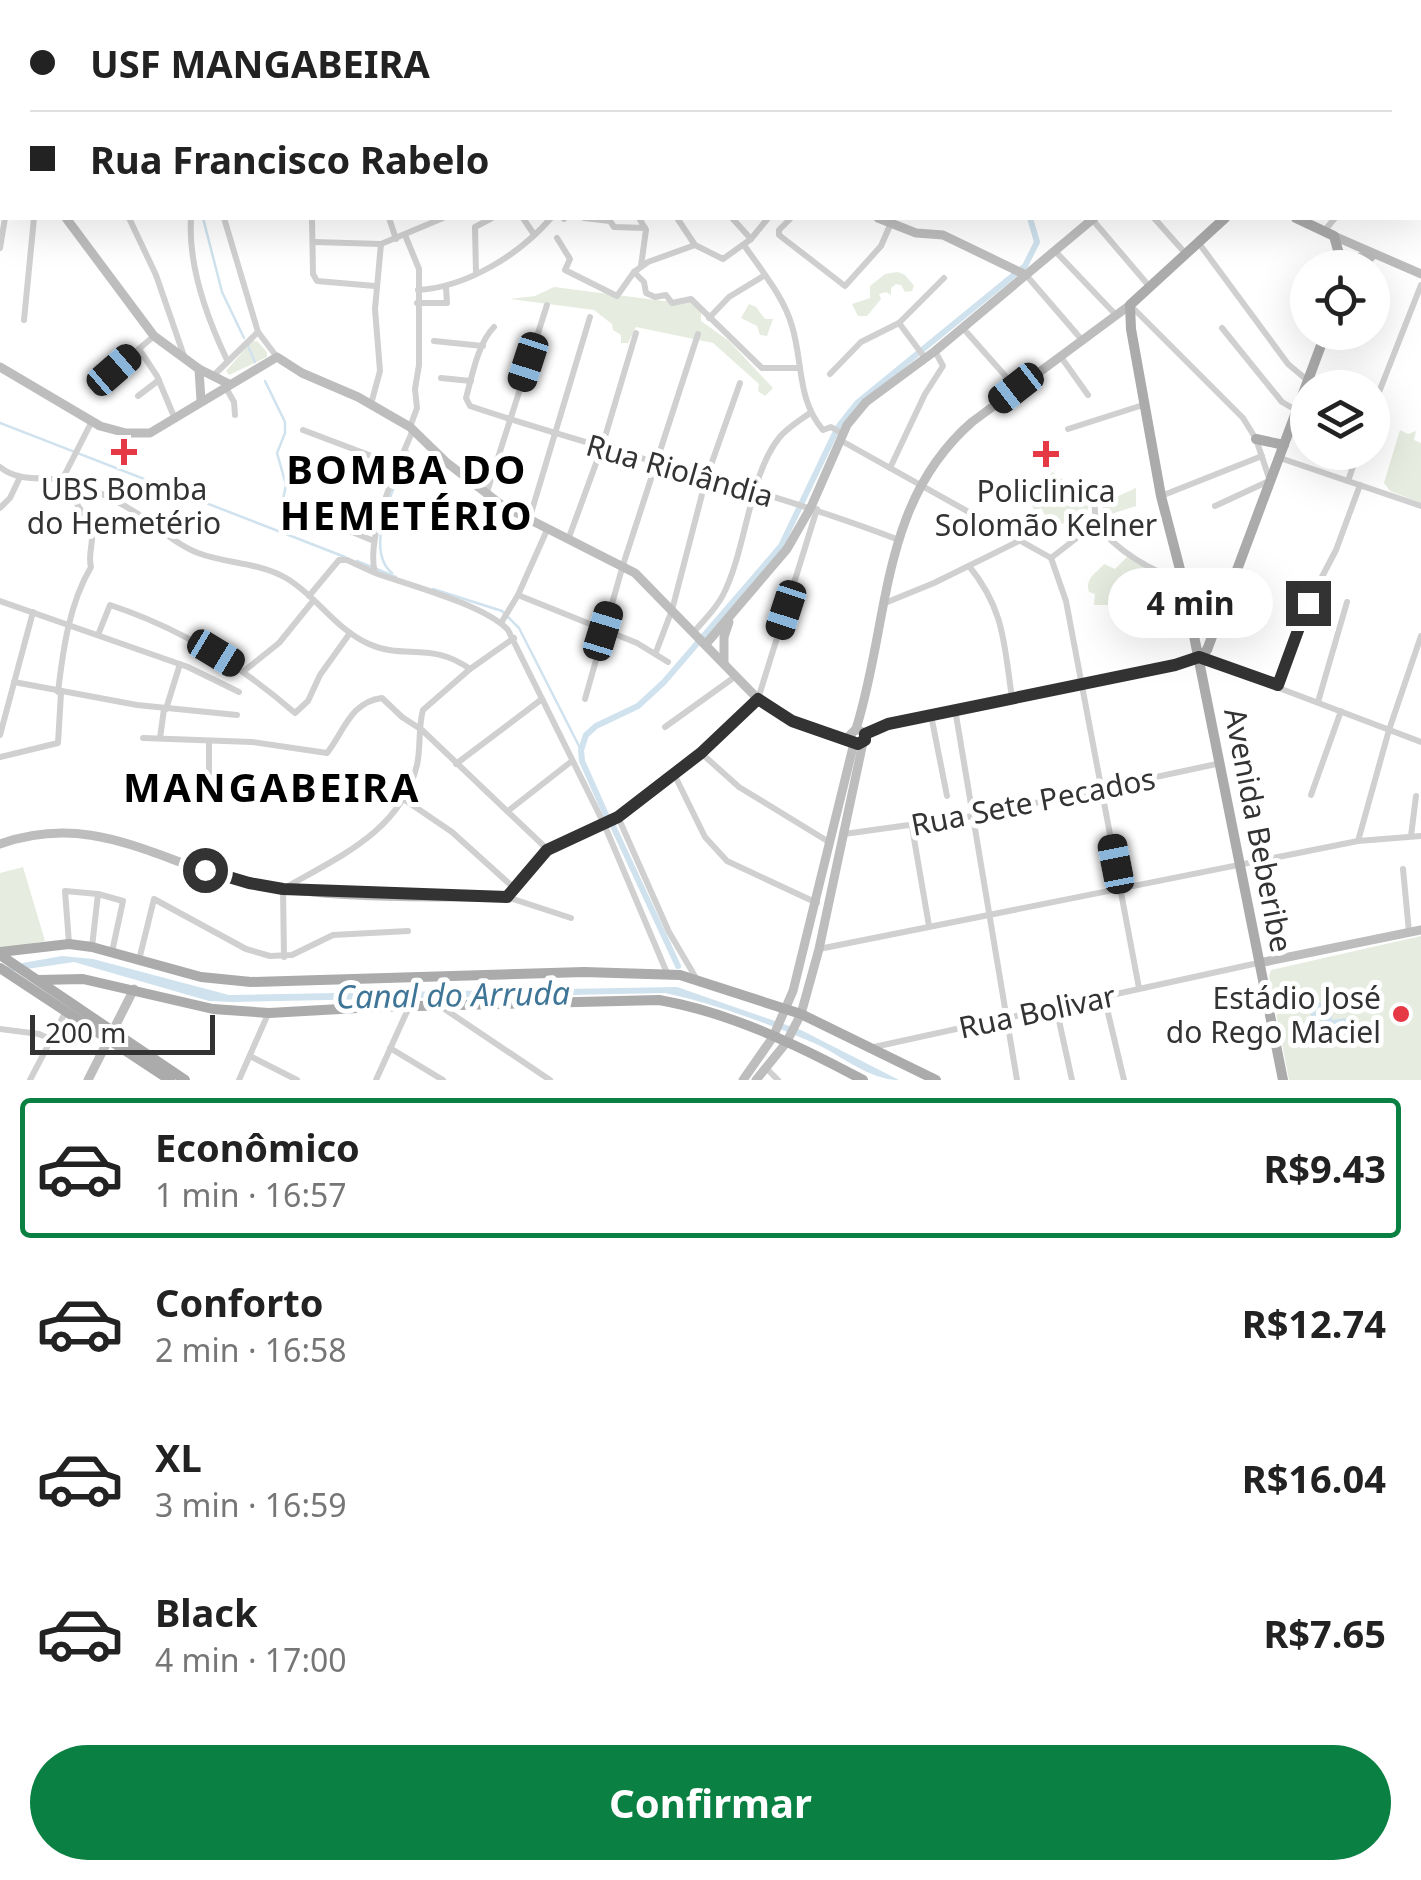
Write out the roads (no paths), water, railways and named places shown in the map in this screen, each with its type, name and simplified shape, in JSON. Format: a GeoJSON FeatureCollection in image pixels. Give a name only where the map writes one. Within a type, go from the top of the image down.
{"type":"FeatureCollection","features":[{"type":"Feature","properties":{"kind":"main road"},"geometry":{"type":"LineString","coordinates":[[67,220],[154,336],[227,386]]}},
{"type":"Feature","properties":{"kind":"main road"},"geometry":{"type":"LineString","coordinates":[[885,220],[916,232],[943,236],[1020,272]]}},
{"type":"Feature","properties":{"kind":"main road"},"geometry":{"type":"LineString","coordinates":[[700,638],[734,612],[787,549],[811,507],[838,433],[866,402],[921,354],[934,351],[1020,272],[1090,220]]}},
{"type":"Feature","properties":{"kind":"main road"},"geometry":{"type":"LineString","coordinates":[[756,1080],[799,1018],[819,949],[844,834],[861,712],[884,603],[899,540],[919,486],[949,442],[1130,305],[1219,220]]}},
{"type":"Feature","properties":{"kind":"main road"},"geometry":{"type":"LineString","coordinates":[[1300,220],[1363,250]]}},
{"type":"Feature","properties":{"kind":"main road"},"geometry":{"type":"LineString","coordinates":[[1329,234],[1336,250]]}},
{"type":"Feature","properties":{"kind":"main road"},"geometry":{"type":"LineString","coordinates":[[1390,262],[1421,274]]}},
{"type":"Feature","properties":{"kind":"main road","name":"Avenida Beberibe"},"geometry":{"type":"LineString","coordinates":[[1130,305],[1132,344],[1143,405],[1221,763],[1283,1080]]}},
{"type":"Feature","properties":{"kind":"main road"},"geometry":{"type":"LineString","coordinates":[[0,367],[92,421],[118,432],[139,434],[150,433],[175,420],[278,357],[411,428],[486,495],[528,521],[635,572],[758,699],[780,714],[820,730],[857,737],[888,724]]}},
{"type":"Feature","properties":{"kind":"main road"},"geometry":{"type":"LineString","coordinates":[[199,368],[201,401]]}},
{"type":"Feature","properties":{"kind":"main road"},"geometry":{"type":"LineString","coordinates":[[861,712],[867,721],[888,724],[932,720],[956,710],[1199,657],[1208,650],[1290,428]]}},
{"type":"Feature","properties":{"kind":"main road"},"geometry":{"type":"LineString","coordinates":[[1256,439],[1284,445]]}},
{"type":"Feature","properties":{"kind":"main road"},"geometry":{"type":"LineString","coordinates":[[724,664],[724,636],[734,612]]}},
{"type":"Feature","properties":{"kind":"main road"},"geometry":{"type":"LineString","coordinates":[[0,844],[52,834],[98,834],[234,879],[283,889],[507,897],[547,850],[618,817],[701,753],[758,699]]}},
{"type":"Feature","properties":{"kind":"main road"},"geometry":{"type":"LineString","coordinates":[[742,1080],[785,1013],[817,903],[857,737]]}},
{"type":"Feature","properties":{"kind":"main road"},"geometry":{"type":"LineString","coordinates":[[1259,963],[1421,930]]}},
{"type":"Feature","properties":{"kind":"main road"},"geometry":{"type":"LineString","coordinates":[[3,961],[21,950],[69,944],[92,946],[201,977],[252,982],[667,973],[696,978],[874,1047],[936,1080]]}},
{"type":"Feature","properties":{"kind":"main road"},"geometry":{"type":"LineString","coordinates":[[3,961],[54,993],[170,1080]]}},
{"type":"Feature","properties":{"kind":"main road"},"geometry":{"type":"LineString","coordinates":[[3,961],[32,979],[66,1010],[185,1080]]}},
{"type":"Feature","properties":{"kind":"main road"},"geometry":{"type":"LineString","coordinates":[[54,993],[54,983],[61,978]]}},
{"type":"Feature","properties":{"kind":"main road"},"geometry":{"type":"LineString","coordinates":[[32,979],[83,978],[213,1008],[269,1013],[642,1000],[686,1007],[775,1034],[863,1080]]}},
{"type":"Feature","properties":{"kind":"main road"},"geometry":{"type":"LineString","coordinates":[[88,1080],[134,989]]}},
{"type":"Feature","properties":{"kind":"street"},"geometry":{"type":"LineString","coordinates":[[0,248],[5,220]]}},
{"type":"Feature","properties":{"kind":"street"},"geometry":{"type":"LineString","coordinates":[[24,320],[34,220]]}},
{"type":"Feature","properties":{"kind":"street"},"geometry":{"type":"LineString","coordinates":[[129,220],[156,275],[184,356]]}},
{"type":"Feature","properties":{"kind":"street"},"geometry":{"type":"LineString","coordinates":[[191,220],[196,269],[227,360]]}},
{"type":"Feature","properties":{"kind":"street"},"geometry":{"type":"LineString","coordinates":[[225,220],[258,332],[278,357]]}},
{"type":"Feature","properties":{"kind":"street"},"geometry":{"type":"LineString","coordinates":[[312,220],[313,274],[320,282],[375,286]]}},
{"type":"Feature","properties":{"kind":"street"},"geometry":{"type":"LineString","coordinates":[[374,570],[374,541],[411,428],[420,364],[417,258],[390,220]]}},
{"type":"Feature","properties":{"kind":"street"},"geometry":{"type":"LineString","coordinates":[[314,242],[380,244],[438,220]]}},
{"type":"Feature","properties":{"kind":"street"},"geometry":{"type":"LineString","coordinates":[[476,274],[475,227],[488,220]]}},
{"type":"Feature","properties":{"kind":"street"},"geometry":{"type":"LineString","coordinates":[[524,220],[534,234]]}},
{"type":"Feature","properties":{"kind":"street"},"geometry":{"type":"LineString","coordinates":[[418,290],[446,287],[476,274],[514,250],[549,220]]}},
{"type":"Feature","properties":{"kind":"street"},"geometry":{"type":"LineString","coordinates":[[603,220],[614,227],[645,228]]}},
{"type":"Feature","properties":{"kind":"street"},"geometry":{"type":"LineString","coordinates":[[557,238],[570,259],[565,270],[617,296],[638,270],[645,228],[640,220]]}},
{"type":"Feature","properties":{"kind":"street"},"geometry":{"type":"LineString","coordinates":[[678,220],[696,245],[724,259],[747,242],[766,220]]}},
{"type":"Feature","properties":{"kind":"street"},"geometry":{"type":"LineString","coordinates":[[733,220],[791,323],[810,413],[823,430],[838,433],[919,486],[1051,558],[1062,580],[1140,988]]}},
{"type":"Feature","properties":{"kind":"street"},"geometry":{"type":"LineString","coordinates":[[789,220],[778,233],[843,286],[850,284],[872,260],[892,222]]}},
{"type":"Feature","properties":{"kind":"street"},"geometry":{"type":"LineString","coordinates":[[1094,220],[1149,286]]}},
{"type":"Feature","properties":{"kind":"street"},"geometry":{"type":"LineString","coordinates":[[1156,220],[1186,254]]}},
{"type":"Feature","properties":{"kind":"street"},"geometry":{"type":"LineString","coordinates":[[1329,234],[1334,220]]}},
{"type":"Feature","properties":{"kind":"street"},"geometry":{"type":"LineString","coordinates":[[1198,242],[1295,370]]}},
{"type":"Feature","properties":{"kind":"street"},"geometry":{"type":"LineString","coordinates":[[372,404],[380,372],[375,286],[380,244]]}},
{"type":"Feature","properties":{"kind":"street"},"geometry":{"type":"LineString","coordinates":[[638,270],[696,245]]}},
{"type":"Feature","properties":{"kind":"street"},"geometry":{"type":"LineString","coordinates":[[1054,250],[1115,314]]}},
{"type":"Feature","properties":{"kind":"street"},"geometry":{"type":"LineString","coordinates":[[638,270],[646,293],[666,295],[672,303],[691,299],[762,368],[798,368]]}},
{"type":"Feature","properties":{"kind":"street"},"geometry":{"type":"LineString","coordinates":[[1020,272],[1082,340]]}},
{"type":"Feature","properties":{"kind":"street"},"geometry":{"type":"LineString","coordinates":[[709,318],[729,297],[765,276]]}},
{"type":"Feature","properties":{"kind":"street"},"geometry":{"type":"LineString","coordinates":[[830,374],[862,342],[899,323],[944,278]]}},
{"type":"Feature","properties":{"kind":"street"},"geometry":{"type":"LineString","coordinates":[[1388,370],[1421,285]]}},
{"type":"Feature","properties":{"kind":"street"},"geometry":{"type":"LineString","coordinates":[[417,303],[447,303],[446,287]]}},
{"type":"Feature","properties":{"kind":"street"},"geometry":{"type":"LineString","coordinates":[[1130,305],[1243,418],[1256,439],[1270,481],[1214,506]]}},
{"type":"Feature","properties":{"kind":"street"},"geometry":{"type":"LineString","coordinates":[[486,495],[547,306]]}},
{"type":"Feature","properties":{"kind":"street"},"geometry":{"type":"LineString","coordinates":[[528,521],[590,317]]}},
{"type":"Feature","properties":{"kind":"street"},"geometry":{"type":"LineString","coordinates":[[899,323],[921,354]]}},
{"type":"Feature","properties":{"kind":"street"},"geometry":{"type":"LineString","coordinates":[[441,378],[471,381],[494,327]]}},
{"type":"Feature","properties":{"kind":"street"},"geometry":{"type":"LineString","coordinates":[[962,327],[1016,388]]}},
{"type":"Feature","properties":{"kind":"street"},"geometry":{"type":"LineString","coordinates":[[1222,328],[1282,402],[1290,407]]}},
{"type":"Feature","properties":{"kind":"street"},"geometry":{"type":"LineString","coordinates":[[214,375],[258,332]]}},
{"type":"Feature","properties":{"kind":"street"},"geometry":{"type":"LineString","coordinates":[[568,540],[602,447],[636,333]]}},
{"type":"Feature","properties":{"kind":"street"},"geometry":{"type":"LineString","coordinates":[[584,699],[622,566],[698,334]]}},
{"type":"Feature","properties":{"kind":"street"},"geometry":{"type":"LineString","coordinates":[[114,370],[154,336]]}},
{"type":"Feature","properties":{"kind":"street"},"geometry":{"type":"LineString","coordinates":[[434,341],[483,346]]}},
{"type":"Feature","properties":{"kind":"street"},"geometry":{"type":"LineString","coordinates":[[138,349],[158,380],[175,420]]}},
{"type":"Feature","properties":{"kind":"street"},"geometry":{"type":"LineString","coordinates":[[890,468],[925,394],[938,376],[943,362],[934,351]]}},
{"type":"Feature","properties":{"kind":"street"},"geometry":{"type":"LineString","coordinates":[[1061,357],[1088,395]]}},
{"type":"Feature","properties":{"kind":"street"},"geometry":{"type":"LineString","coordinates":[[138,396],[158,380]]}},
{"type":"Feature","properties":{"kind":"street","name":"Rua Riolândia"},"geometry":{"type":"LineString","coordinates":[[471,381],[466,398],[470,406],[811,507],[899,540]]}},
{"type":"Feature","properties":{"kind":"street"},"geometry":{"type":"LineString","coordinates":[[656,652],[672,610],[706,479],[740,382]]}},
{"type":"Feature","properties":{"kind":"street"},"geometry":{"type":"LineString","coordinates":[[227,386],[236,415]]}},
{"type":"Feature","properties":{"kind":"street"},"geometry":{"type":"LineString","coordinates":[[1068,429],[1143,405]]}},
{"type":"Feature","properties":{"kind":"street"},"geometry":{"type":"LineString","coordinates":[[700,638],[731,576],[755,493],[775,444],[810,413]]}},
{"type":"Feature","properties":{"kind":"street"},"geometry":{"type":"LineString","coordinates":[[64,478],[92,421]]}},
{"type":"Feature","properties":{"kind":"street"},"geometry":{"type":"LineString","coordinates":[[303,430],[398,466]]}},
{"type":"Feature","properties":{"kind":"street"},"geometry":{"type":"LineString","coordinates":[[1161,496],[1262,456]]}},
{"type":"Feature","properties":{"kind":"street"},"geometry":{"type":"LineString","coordinates":[[1280,458],[1421,506]]}},
{"type":"Feature","properties":{"kind":"street"},"geometry":{"type":"LineString","coordinates":[[0,467],[20,477],[74,481],[118,502],[190,550],[273,571],[350,633],[380,648],[430,651],[470,669]]}},
{"type":"Feature","properties":{"kind":"street"},"geometry":{"type":"LineString","coordinates":[[1348,481],[1352,470]]}},
{"type":"Feature","properties":{"kind":"street"},"geometry":{"type":"LineString","coordinates":[[0,508],[20,477]]}},
{"type":"Feature","properties":{"kind":"street"},"geometry":{"type":"LineString","coordinates":[[0,757],[58,743],[69,624],[91,567],[91,528],[74,503],[74,481]]}},
{"type":"Feature","properties":{"kind":"street"},"geometry":{"type":"LineString","coordinates":[[1278,685],[1299,622],[1336,550],[1360,485]]}},
{"type":"Feature","properties":{"kind":"street"},"geometry":{"type":"LineString","coordinates":[[1094,500],[1096,522],[1104,534],[1164,575],[1183,581]]}},
{"type":"Feature","properties":{"kind":"street"},"geometry":{"type":"LineString","coordinates":[[758,699],[811,507]]}},
{"type":"Feature","properties":{"kind":"street"},"geometry":{"type":"LineString","coordinates":[[1051,558],[1096,522]]}},
{"type":"Feature","properties":{"kind":"street"},"geometry":{"type":"LineString","coordinates":[[334,525],[374,541]]}},
{"type":"Feature","properties":{"kind":"street"},"geometry":{"type":"LineString","coordinates":[[504,618],[547,530]]}},
{"type":"Feature","properties":{"kind":"street"},"geometry":{"type":"LineString","coordinates":[[884,603],[1022,540]]}},
{"type":"Feature","properties":{"kind":"street"},"geometry":{"type":"LineString","coordinates":[[244,671],[280,642],[339,560],[504,618],[604,824],[667,973]]}},
{"type":"Feature","properties":{"kind":"street"},"geometry":{"type":"LineString","coordinates":[[970,566],[985,585],[998,615],[1012,698]]}},
{"type":"Feature","properties":{"kind":"street"},"geometry":{"type":"LineString","coordinates":[[518,595],[656,652],[668,662]]}},
{"type":"Feature","properties":{"kind":"street"},"geometry":{"type":"LineString","coordinates":[[0,601],[180,664],[239,692]]}},
{"type":"Feature","properties":{"kind":"street"},"geometry":{"type":"LineString","coordinates":[[1318,702],[1347,602]]}},
{"type":"Feature","properties":{"kind":"street"},"geometry":{"type":"LineString","coordinates":[[98,635],[110,605],[142,614],[244,671],[295,713],[308,701],[320,675],[350,633]]}},
{"type":"Feature","properties":{"kind":"street"},"geometry":{"type":"LineString","coordinates":[[0,735],[33,612]]}},
{"type":"Feature","properties":{"kind":"street"},"geometry":{"type":"LineString","coordinates":[[1358,841],[1389,730],[1418,656],[1421,636]]}},
{"type":"Feature","properties":{"kind":"street"},"geometry":{"type":"LineString","coordinates":[[284,957],[283,889],[352,852],[385,822],[402,798],[417,764],[423,710],[514,638]]}},
{"type":"Feature","properties":{"kind":"street"},"geometry":{"type":"LineString","coordinates":[[1199,657],[1421,742]]}},
{"type":"Feature","properties":{"kind":"street"},"geometry":{"type":"LineString","coordinates":[[160,738],[180,664]]}},
{"type":"Feature","properties":{"kind":"street"},"geometry":{"type":"LineString","coordinates":[[665,727],[736,676]]}},
{"type":"Feature","properties":{"kind":"street"},"geometry":{"type":"LineString","coordinates":[[14,682],[165,709],[237,716]]}},
{"type":"Feature","properties":{"kind":"street"},"geometry":{"type":"LineString","coordinates":[[143,738],[252,742],[328,754],[345,722],[362,705],[380,698],[422,730],[547,850]]}},
{"type":"Feature","properties":{"kind":"street"},"geometry":{"type":"LineString","coordinates":[[456,764],[542,699]]}},
{"type":"Feature","properties":{"kind":"street"},"geometry":{"type":"LineString","coordinates":[[956,710],[1017,1080]]}},
{"type":"Feature","properties":{"kind":"street"},"geometry":{"type":"LineString","coordinates":[[1312,796],[1341,710]]}},
{"type":"Feature","properties":{"kind":"street"},"geometry":{"type":"LineString","coordinates":[[932,720],[946,796]]}},
{"type":"Feature","properties":{"kind":"street"},"geometry":{"type":"LineString","coordinates":[[209,742],[209,774]]}},
{"type":"Feature","properties":{"kind":"street"},"geometry":{"type":"LineString","coordinates":[[701,753],[739,786],[829,842]]}},
{"type":"Feature","properties":{"kind":"street"},"geometry":{"type":"LineString","coordinates":[[508,811],[572,762]]}},
{"type":"Feature","properties":{"kind":"street","name":"Rua Sete Pecados"},"geometry":{"type":"LineString","coordinates":[[844,834],[974,816],[1221,763]]}},
{"type":"Feature","properties":{"kind":"street"},"geometry":{"type":"LineString","coordinates":[[674,774],[705,838],[727,861],[817,903]]}},
{"type":"Feature","properties":{"kind":"street"},"geometry":{"type":"LineString","coordinates":[[1411,836],[1416,796]]}},
{"type":"Feature","properties":{"kind":"street"},"geometry":{"type":"LineString","coordinates":[[402,798],[452,832],[515,889]]}},
{"type":"Feature","properties":{"kind":"street"},"geometry":{"type":"LineString","coordinates":[[618,817],[669,932],[696,978]]}},
{"type":"Feature","properties":{"kind":"street"},"geometry":{"type":"LineString","coordinates":[[912,827],[928,926]]}},
{"type":"Feature","properties":{"kind":"street"},"geometry":{"type":"LineString","coordinates":[[819,949],[1358,841],[1421,836]]}},
{"type":"Feature","properties":{"kind":"street"},"geometry":{"type":"LineString","coordinates":[[1403,869],[1409,932]]}},
{"type":"Feature","properties":{"kind":"street"},"geometry":{"type":"LineString","coordinates":[[69,944],[65,891],[98,894],[122,901],[112,952]]}},
{"type":"Feature","properties":{"kind":"street"},"geometry":{"type":"LineString","coordinates":[[92,946],[98,894]]}},
{"type":"Feature","properties":{"kind":"street"},"geometry":{"type":"LineString","coordinates":[[507,897],[571,918]]}},
{"type":"Feature","properties":{"kind":"street"},"geometry":{"type":"LineString","coordinates":[[139,960],[154,899],[246,949],[284,957],[333,935],[408,931]]}},
{"type":"Feature","properties":{"kind":"street","name":"Rua Bolivar"},"geometry":{"type":"LineString","coordinates":[[874,1047],[1259,963]]}},
{"type":"Feature","properties":{"kind":"street"},"geometry":{"type":"LineString","coordinates":[[1104,996],[1124,1080]]}},
{"type":"Feature","properties":{"kind":"street"},"geometry":{"type":"LineString","coordinates":[[376,1080],[410,1006]]}},
{"type":"Feature","properties":{"kind":"street"},"geometry":{"type":"LineString","coordinates":[[439,1006],[550,1080]]}},
{"type":"Feature","properties":{"kind":"street"},"geometry":{"type":"LineString","coordinates":[[1056,1007],[1072,1080]]}},
{"type":"Feature","properties":{"kind":"street"},"geometry":{"type":"LineString","coordinates":[[30,1080],[66,1010]]}},
{"type":"Feature","properties":{"kind":"street"},"geometry":{"type":"LineString","coordinates":[[239,1080],[269,1013]]}},
{"type":"Feature","properties":{"kind":"street"},"geometry":{"type":"LineString","coordinates":[[0,1028],[39,1034],[50,1040]]}},
{"type":"Feature","properties":{"kind":"street"},"geometry":{"type":"LineString","coordinates":[[390,1048],[443,1080]]}},
{"type":"Feature","properties":{"kind":"street"},"geometry":{"type":"LineString","coordinates":[[250,1056],[297,1080]]}},
{"type":"Feature","properties":{"kind":"street"},"geometry":{"type":"LineString","coordinates":[[767,1069],[778,1080]]}},
{"type":"Feature","properties":{"kind":"water","name":"Canal do Arruda"},"geometry":{"type":"Polygon","coordinates":[[[62,956],[93,959],[229,995],[677,987],[801,1030],[899,1080],[866,1071],[814,1043],[759,1021],[665,993],[232,1002],[209,1001],[74,962],[0,973],[0,967],[62,956]]]}},
{"type":"Feature","properties":{"kind":"water"},"geometry":{"type":"Polygon","coordinates":[[[1327,1002],[1332,1008],[1332,1020],[1346,1018],[1349,1024],[1344,1031],[1333,1029],[1329,1036],[1321,1030],[1325,1021],[1314,1020],[1309,1012],[1317,1003],[1327,1002]]]}},
{"type":"Feature","properties":{"kind":"waterway"},"geometry":{"type":"LineString","coordinates":[[204,220],[222,292],[244,338]]}},
{"type":"Feature","properties":{"kind":"waterway"},"geometry":{"type":"LineString","coordinates":[[607,817],[582,761],[586,735],[638,706],[664,682],[781,546],[838,427],[857,403],[1025,266],[1037,242],[1031,220]]}},
{"type":"Feature","properties":{"kind":"waterway"},"geometry":{"type":"LineString","coordinates":[[248,346],[255,362]]}},
{"type":"Feature","properties":{"kind":"waterway"},"geometry":{"type":"LineString","coordinates":[[265,381],[285,422],[277,453],[286,485],[280,514],[290,532]]}},
{"type":"Feature","properties":{"kind":"waterway"},"geometry":{"type":"LineString","coordinates":[[0,423],[345,557]]}},
{"type":"Feature","properties":{"kind":"waterway"},"geometry":{"type":"LineString","coordinates":[[392,573],[380,548],[381,532],[408,451]]}},
{"type":"Feature","properties":{"kind":"waterway"},"geometry":{"type":"LineString","coordinates":[[357,561],[396,577]]}},
{"type":"Feature","properties":{"kind":"waterway"},"geometry":{"type":"LineString","coordinates":[[433,589],[502,611],[519,628],[581,750]]}},
{"type":"Feature","properties":{"kind":"waterway"},"geometry":{"type":"LineString","coordinates":[[613,826],[678,966]]}},
{"type":"Feature","properties":{"kind":"place","name":"UBS Bomba do Hemetério"},"geometry":{"type":"Point","coordinates":[124,452]}},
{"type":"Feature","properties":{"kind":"place","name":"Policlinica Solomão Kelner"},"geometry":{"type":"Point","coordinates":[1046,454]}},
{"type":"Feature","properties":{"kind":"place","name":"Estádio José do Rego Maciel"},"geometry":{"type":"Point","coordinates":[1401,1014]}},
{"type":"Feature","properties":{"kind":"district","name":"BOMBA DO HEMETÉRIO"},"geometry":{"type":"Point","coordinates":[407,491]}},
{"type":"Feature","properties":{"kind":"district","name":"MANGABEIRA"},"geometry":{"type":"Point","coordinates":[272,786]}}]}
